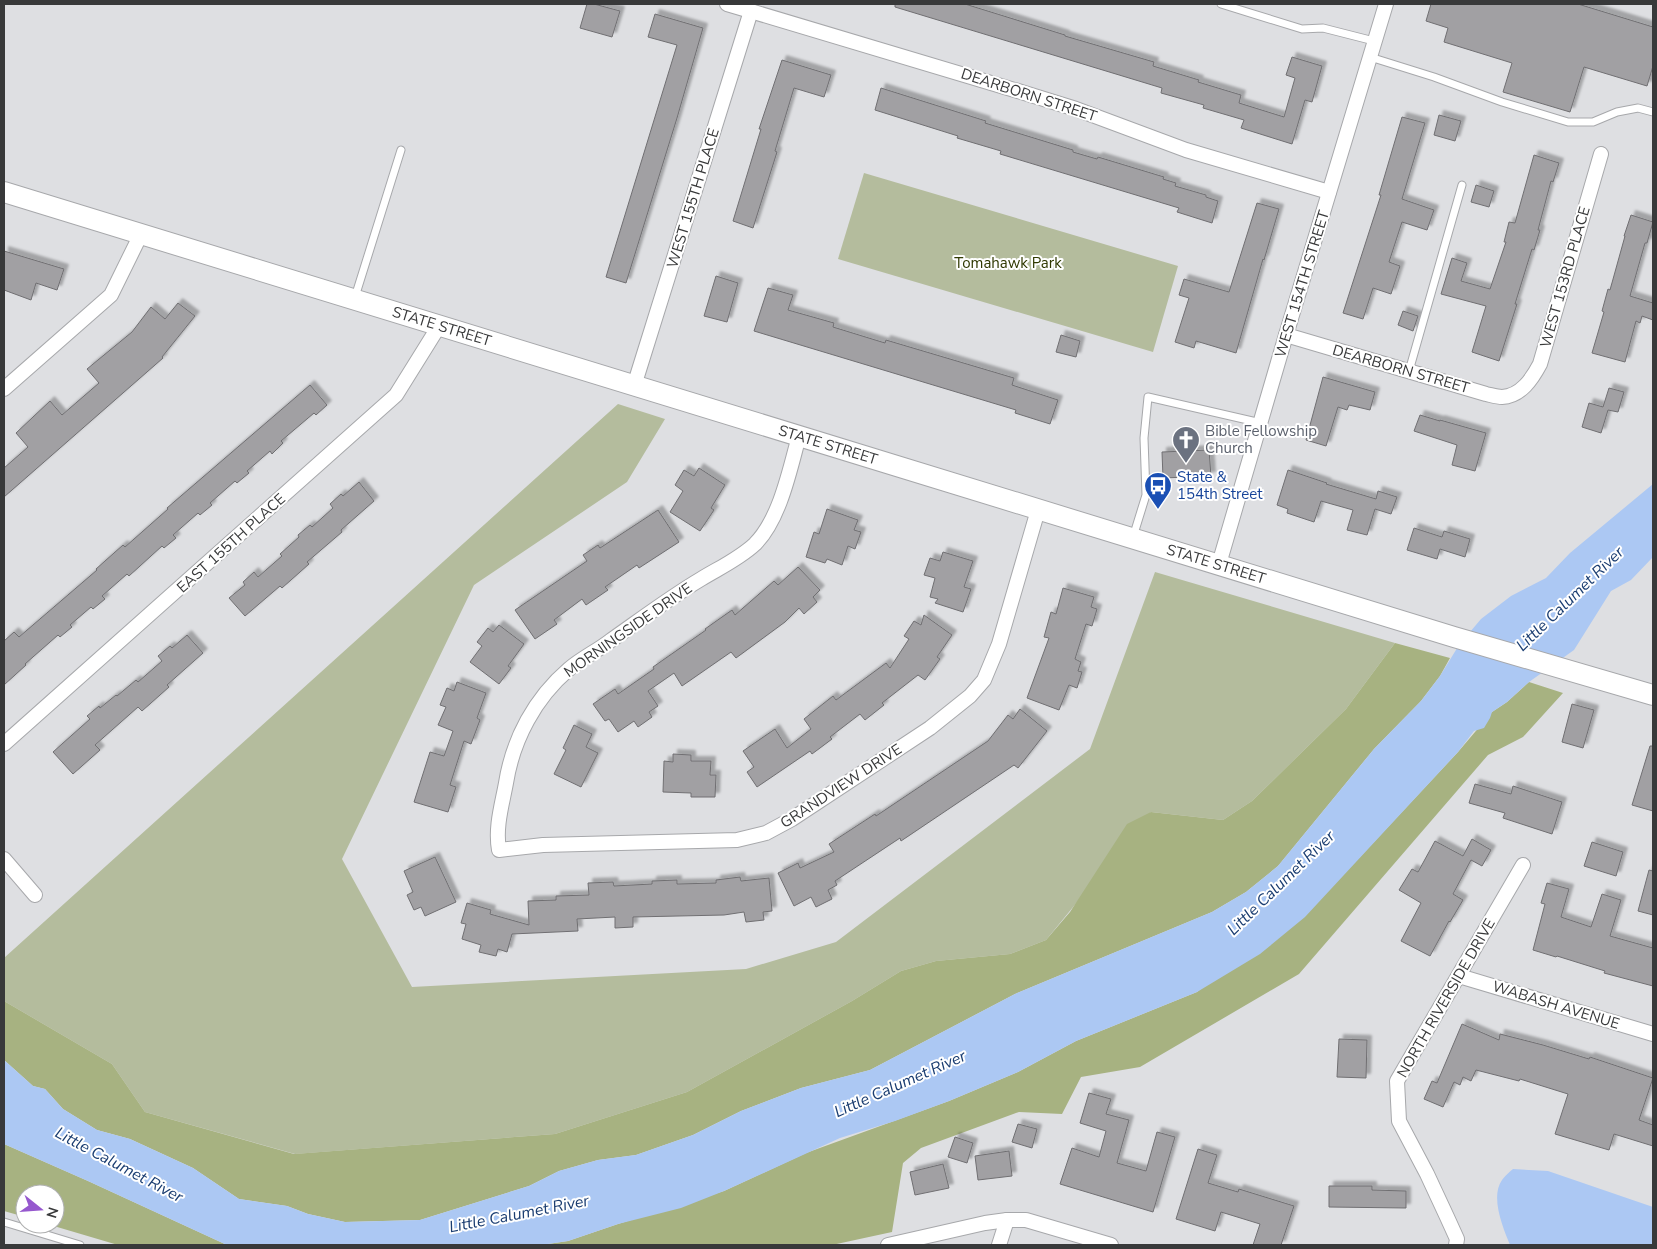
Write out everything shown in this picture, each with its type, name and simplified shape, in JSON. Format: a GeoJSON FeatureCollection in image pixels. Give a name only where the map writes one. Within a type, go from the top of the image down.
{"type":"FeatureCollection","features":[{"type":"Feature","properties":{"kind":"main road","name":"STATE STREET"},"geometry":{"type":"LineString","coordinates":[[4,192],[1454,637],[1653,694]]}},
{"type":"Feature","properties":{"kind":"street","name":"DEARBORN STREET"},"geometry":{"type":"LineString","coordinates":[[727,4],[1035,96],[1076,109],[1186,150],[1329,192]]}},
{"type":"Feature","properties":{"kind":"street","name":"WEST 154TH STREET"},"geometry":{"type":"LineString","coordinates":[[1219,564],[1386,4]]}},
{"type":"Feature","properties":{"kind":"street","name":"WEST 155TH PLACE"},"geometry":{"type":"LineString","coordinates":[[634,386],[751,11]]}},
{"type":"Feature","properties":{"kind":"street","name":"WEST 153RD PLACE"},"geometry":{"type":"LineString","coordinates":[[1516,393],[1531,381],[1540,364],[1601,154]]}},
{"type":"Feature","properties":{"kind":"street"},"geometry":{"type":"LineString","coordinates":[[4,389],[112,295],[141,234]]}},
{"type":"Feature","properties":{"kind":"street","name":"EAST 155TH PLACE"},"geometry":{"type":"LineString","coordinates":[[4,744],[396,395],[439,326]]}},
{"type":"Feature","properties":{"kind":"street","name":"DEARBORN STREET"},"geometry":{"type":"LineString","coordinates":[[1286,335],[1486,394],[1502,397],[1516,393]]}},
{"type":"Feature","properties":{"kind":"street","name":"MORNINGSIDE DRIVE"},"geometry":{"type":"LineString","coordinates":[[499,850],[496,836],[500,805],[508,770],[520,733],[528,718],[558,679],[570,668],[701,578],[738,558],[756,543],[772,519],[785,487],[799,436]]}},
{"type":"Feature","properties":{"kind":"street","name":"GRANDVIEW DRIVE"},"geometry":{"type":"LineString","coordinates":[[499,850],[543,845],[737,840],[766,833],[792,819],[930,728],[970,696],[984,680],[1000,644],[1038,510]]}},
{"type":"Feature","properties":{"kind":"street"},"geometry":{"type":"LineString","coordinates":[[4,859],[35,896]]}},
{"type":"Feature","properties":{"kind":"street","name":"NORTH RIVERSIDE DRIVE"},"geometry":{"type":"LineString","coordinates":[[1456,1245],[1457,1239],[1447,1217],[1399,1121],[1397,1081],[1523,865]]}},
{"type":"Feature","properties":{"kind":"street","name":"WABASH AVENUE"},"geometry":{"type":"LineString","coordinates":[[1459,976],[1653,1034]]}},
{"type":"Feature","properties":{"kind":"street"},"geometry":{"type":"LineString","coordinates":[[999,1245],[1007,1220]]}},
{"type":"Feature","properties":{"kind":"street"},"geometry":{"type":"LineString","coordinates":[[888,1245],[985,1223],[1007,1220],[1026,1220],[1111,1245]]}},
{"type":"Feature","properties":{"kind":"lane"},"geometry":{"type":"LineString","coordinates":[[1221,4],[1302,29],[1323,28],[1374,41]]}},
{"type":"Feature","properties":{"kind":"lane"},"geometry":{"type":"LineString","coordinates":[[1370,57],[1434,77],[1502,102],[1568,122],[1593,122],[1618,112],[1638,108],[1653,112]]}},
{"type":"Feature","properties":{"kind":"lane"},"geometry":{"type":"LineString","coordinates":[[354,299],[401,150]]}},
{"type":"Feature","properties":{"kind":"lane"},"geometry":{"type":"LineString","coordinates":[[1409,371],[1462,185]]}},
{"type":"Feature","properties":{"kind":"lane"},"geometry":{"type":"LineString","coordinates":[[1133,538],[1146,495],[1144,438],[1148,397],[1260,422]]}},
{"type":"Feature","properties":{"kind":"lane"},"geometry":{"type":"LineString","coordinates":[[4,1222],[80,1245]]}},
{"type":"Feature","properties":{"kind":"green space","name":"Tomahawk Park"},"geometry":{"type":"Polygon","coordinates":[[[864,173],[1178,266],[1153,352],[838,259],[864,173]]]}},
{"type":"Feature","properties":{"kind":"green space"},"geometry":{"type":"Polygon","coordinates":[[[618,404],[665,419],[627,482],[474,585],[342,859],[412,987],[746,969],[836,942],[1090,749],[1155,572],[1395,643],[1346,709],[1252,801],[1223,820],[1151,812],[1046,940],[1010,954],[936,961],[901,971],[852,1001],[687,1092],[555,1134],[295,1154],[145,1112],[112,1064],[4,1001],[4,958],[618,404]]]}},
{"type":"Feature","properties":{"kind":"green space"},"geometry":{"type":"Polygon","coordinates":[[[1395,643],[1450,658],[1440,676],[1421,701],[1374,749],[1278,866],[1246,892],[1212,912],[1015,994],[870,1070],[801,1088],[741,1111],[693,1135],[636,1155],[598,1160],[559,1171],[529,1186],[420,1220],[345,1222],[308,1214],[287,1206],[239,1199],[193,1168],[130,1139],[97,1130],[63,1109],[45,1089],[33,1086],[4,1060],[4,1001],[112,1064],[145,1112],[294,1154],[555,1134],[687,1092],[852,1001],[901,971],[936,961],[1010,954],[1046,940],[1070,912],[1127,824],[1151,812],[1223,820],[1252,801],[1346,709],[1395,643]]]}},
{"type":"Feature","properties":{"kind":"green space"},"geometry":{"type":"Polygon","coordinates":[[[1529,682],[1563,693],[1523,737],[1488,755],[1299,974],[1140,1067],[1081,1077],[1062,1114],[1019,1112],[921,1148],[903,1163],[892,1232],[832,1245],[541,1245],[568,1241],[724,1191],[806,1153],[949,1101],[1018,1072],[1076,1041],[1197,992],[1358,859],[1458,752],[1492,712],[1507,702],[1529,682]]]}},
{"type":"Feature","properties":{"kind":"green space"},"geometry":{"type":"Polygon","coordinates":[[[4,1144],[227,1245],[118,1245],[65,1229],[65,1184],[15,1184],[15,1214],[4,1211],[4,1144]]]}},
{"type":"Feature","properties":{"kind":"water","name":"Little Calumet River"},"geometry":{"type":"Polygon","coordinates":[[[1653,484],[1653,557],[1631,580],[1611,591],[1574,650],[1529,682],[1507,702],[1492,712],[1484,728],[1474,731],[1458,752],[1305,917],[1260,954],[1197,992],[1076,1041],[1018,1072],[949,1101],[895,1121],[840,1138],[724,1191],[681,1208],[618,1224],[568,1241],[541,1245],[227,1245],[4,1144],[4,1060],[33,1086],[45,1089],[63,1109],[97,1130],[130,1139],[193,1168],[239,1199],[287,1206],[308,1214],[345,1222],[420,1220],[529,1186],[559,1171],[598,1160],[636,1155],[693,1135],[741,1111],[801,1088],[870,1070],[1015,994],[1212,912],[1246,892],[1278,866],[1374,749],[1421,701],[1440,676],[1459,645],[1481,619],[1511,596],[1546,578],[1570,553],[1653,484]]]}},
{"type":"Feature","properties":{"kind":"water"},"geometry":{"type":"Polygon","coordinates":[[[1513,1169],[1548,1171],[1653,1207],[1653,1245],[1510,1245],[1499,1212],[1497,1195],[1502,1180],[1513,1169]]]}},
{"type":"Feature","properties":{"kind":"building"},"geometry":{"type":"Polygon","coordinates":[[[587,4],[620,11],[612,37],[580,28],[587,4]]]}},
{"type":"Feature","properties":{"kind":"building"},"geometry":{"type":"Polygon","coordinates":[[[895,4],[965,4],[1154,62],[1153,66],[1241,95],[1239,103],[1284,117],[1295,78],[1286,75],[1292,57],[1322,66],[1312,102],[1305,100],[1292,144],[1241,128],[1244,120],[1203,108],[1204,105],[1161,93],[1162,88],[895,7],[895,4]]]}},
{"type":"Feature","properties":{"kind":"building"},"geometry":{"type":"Polygon","coordinates":[[[1431,4],[1578,4],[1653,27],[1653,66],[1647,86],[1584,67],[1570,112],[1503,92],[1512,63],[1444,42],[1448,28],[1426,21],[1431,4]]]}},
{"type":"Feature","properties":{"kind":"building"},"geometry":{"type":"Polygon","coordinates":[[[655,14],[703,28],[626,283],[606,277],[677,45],[648,37],[655,14]]]}},
{"type":"Feature","properties":{"kind":"building"},"geometry":{"type":"Polygon","coordinates":[[[782,60],[831,75],[824,97],[794,88],[775,151],[777,152],[753,228],[733,221],[761,129],[759,129],[782,60]]]}},
{"type":"Feature","properties":{"kind":"building"},"geometry":{"type":"Polygon","coordinates":[[[881,88],[1073,150],[1073,152],[1097,159],[1098,157],[1164,177],[1163,179],[1176,183],[1175,186],[1206,195],[1206,197],[1218,201],[1212,223],[1177,212],[1179,208],[1000,154],[1001,151],[875,110],[881,88]]]}},
{"type":"Feature","properties":{"kind":"building"},"geometry":{"type":"Polygon","coordinates":[[[1439,115],[1461,121],[1455,141],[1434,135],[1439,115]]]}},
{"type":"Feature","properties":{"kind":"building"},"geometry":{"type":"Polygon","coordinates":[[[1402,117],[1425,123],[1402,199],[1434,210],[1427,230],[1402,222],[1389,262],[1400,266],[1391,294],[1373,288],[1363,319],[1343,313],[1381,195],[1379,195],[1402,117]]]}},
{"type":"Feature","properties":{"kind":"building"},"geometry":{"type":"Polygon","coordinates":[[[1534,155],[1559,163],[1553,182],[1551,181],[1538,230],[1540,230],[1534,250],[1532,249],[1499,361],[1472,352],[1486,306],[1441,294],[1452,258],[1467,263],[1461,281],[1490,289],[1506,242],[1504,242],[1509,222],[1515,223],[1534,155]]]}},
{"type":"Feature","properties":{"kind":"building"},"geometry":{"type":"Polygon","coordinates":[[[1476,185],[1494,191],[1489,207],[1471,202],[1476,185]]]}},
{"type":"Feature","properties":{"kind":"building"},"geometry":{"type":"Polygon","coordinates":[[[1257,203],[1279,209],[1236,353],[1196,341],[1194,348],[1175,342],[1189,298],[1179,295],[1184,279],[1229,292],[1257,203]]]}},
{"type":"Feature","properties":{"kind":"building"},"geometry":{"type":"Polygon","coordinates":[[[1631,215],[1653,222],[1630,296],[1653,303],[1653,320],[1642,316],[1640,323],[1636,321],[1625,362],[1592,353],[1604,312],[1602,311],[1608,289],[1610,290],[1631,215]]]}},
{"type":"Feature","properties":{"kind":"building"},"geometry":{"type":"Polygon","coordinates":[[[4,251],[64,269],[57,290],[36,283],[31,300],[4,290],[4,251]]]}},
{"type":"Feature","properties":{"kind":"building"},"geometry":{"type":"Polygon","coordinates":[[[716,276],[738,283],[727,322],[704,316],[716,276]]]}},
{"type":"Feature","properties":{"kind":"building"},"geometry":{"type":"Polygon","coordinates":[[[768,288],[793,295],[788,310],[834,323],[833,327],[885,343],[886,340],[1014,378],[1012,385],[1058,400],[1050,424],[1015,413],[1016,410],[754,331],[768,288]]]}},
{"type":"Feature","properties":{"kind":"building"},"geometry":{"type":"Polygon","coordinates":[[[178,303],[195,316],[163,358],[4,497],[4,468],[28,447],[16,433],[50,401],[62,415],[99,383],[87,369],[132,332],[151,307],[165,319],[178,303]]]}},
{"type":"Feature","properties":{"kind":"building"},"geometry":{"type":"Polygon","coordinates":[[[1403,311],[1418,316],[1413,331],[1398,325],[1403,311]]]}},
{"type":"Feature","properties":{"kind":"building"},"geometry":{"type":"Polygon","coordinates":[[[1061,335],[1080,341],[1076,357],[1056,352],[1061,335]]]}},
{"type":"Feature","properties":{"kind":"building"},"geometry":{"type":"Polygon","coordinates":[[[1323,377],[1375,392],[1370,410],[1349,405],[1347,410],[1338,407],[1326,446],[1306,440],[1323,377]]]}},
{"type":"Feature","properties":{"kind":"building"},"geometry":{"type":"Polygon","coordinates":[[[310,385],[327,405],[316,415],[314,413],[281,441],[283,443],[272,454],[270,451],[247,471],[249,473],[237,483],[235,481],[210,503],[212,505],[200,515],[198,513],[173,535],[176,538],[164,548],[162,546],[129,576],[127,574],[102,596],[105,599],[93,609],[91,607],[70,625],[72,627],[60,637],[58,635],[4,685],[4,641],[14,632],[19,637],[310,385]]]}},
{"type":"Feature","properties":{"kind":"building"},"geometry":{"type":"Polygon","coordinates":[[[1609,388],[1624,392],[1618,412],[1608,410],[1601,433],[1582,427],[1589,403],[1603,407],[1609,388]]]}},
{"type":"Feature","properties":{"kind":"building"},"geometry":{"type":"Polygon","coordinates":[[[1420,415],[1486,433],[1475,471],[1452,465],[1457,445],[1414,431],[1420,415]]]}},
{"type":"Feature","properties":{"kind":"building","name":"Bible Fellowship Church"},"geometry":{"type":"Polygon","coordinates":[[[1209,450],[1211,476],[1163,478],[1162,452],[1209,450]]]}},
{"type":"Feature","properties":{"kind":"building"},"geometry":{"type":"Polygon","coordinates":[[[699,468],[725,485],[711,508],[714,510],[700,531],[670,512],[683,491],[675,485],[684,470],[694,476],[699,468]]]}},
{"type":"Feature","properties":{"kind":"building"},"geometry":{"type":"Polygon","coordinates":[[[1288,470],[1376,499],[1378,491],[1397,497],[1391,514],[1375,509],[1367,535],[1347,530],[1353,510],[1321,501],[1314,522],[1287,513],[1288,509],[1277,505],[1288,470]]]}},
{"type":"Feature","properties":{"kind":"building"},"geometry":{"type":"Polygon","coordinates":[[[359,482],[374,501],[307,562],[309,564],[282,588],[280,586],[245,616],[229,598],[245,585],[243,582],[254,572],[258,577],[282,556],[280,554],[299,537],[298,535],[310,525],[312,527],[333,508],[330,504],[359,482]]]}},
{"type":"Feature","properties":{"kind":"building"},"geometry":{"type":"Polygon","coordinates":[[[827,509],[858,520],[854,530],[861,532],[855,549],[848,546],[842,565],[827,559],[825,563],[806,557],[814,532],[819,534],[827,509]]]}},
{"type":"Feature","properties":{"kind":"building"},"geometry":{"type":"Polygon","coordinates":[[[658,510],[679,542],[639,568],[637,565],[605,587],[608,590],[586,605],[582,599],[554,620],[557,624],[535,639],[515,610],[587,561],[583,555],[598,545],[600,548],[658,510]]]}},
{"type":"Feature","properties":{"kind":"building"},"geometry":{"type":"Polygon","coordinates":[[[1414,528],[1442,537],[1444,531],[1470,539],[1465,557],[1440,549],[1437,559],[1407,550],[1414,528]]]}},
{"type":"Feature","properties":{"kind":"building"},"geometry":{"type":"Polygon","coordinates":[[[943,552],[973,561],[964,587],[971,589],[963,612],[935,603],[938,599],[930,597],[935,578],[924,575],[930,558],[940,561],[943,552]]]}},
{"type":"Feature","properties":{"kind":"building"},"geometry":{"type":"Polygon","coordinates":[[[798,567],[820,590],[813,597],[817,602],[804,614],[799,608],[785,622],[736,658],[731,652],[682,686],[674,673],[648,691],[658,706],[649,712],[652,717],[638,727],[634,721],[618,732],[609,719],[605,721],[593,704],[615,689],[618,694],[732,610],[735,615],[774,581],[778,585],[798,567]]]}},
{"type":"Feature","properties":{"kind":"building"},"geometry":{"type":"Polygon","coordinates":[[[1063,588],[1094,597],[1091,607],[1097,609],[1092,626],[1086,624],[1075,659],[1081,662],[1078,671],[1082,672],[1077,688],[1069,685],[1059,710],[1027,698],[1049,638],[1044,637],[1051,612],[1056,614],[1063,588]]]}},
{"type":"Feature","properties":{"kind":"building"},"geometry":{"type":"Polygon","coordinates":[[[924,615],[952,635],[937,657],[940,659],[925,680],[918,675],[882,703],[884,705],[865,720],[860,714],[830,737],[832,739],[812,754],[810,751],[757,787],[747,772],[754,767],[743,751],[775,729],[787,748],[811,729],[804,719],[833,696],[836,700],[886,663],[890,668],[909,639],[904,636],[914,621],[921,625],[924,615]]]}},
{"type":"Feature","properties":{"kind":"building"},"geometry":{"type":"Polygon","coordinates":[[[499,625],[524,644],[508,666],[511,668],[499,684],[470,662],[482,646],[477,642],[488,628],[493,632],[499,625]]]}},
{"type":"Feature","properties":{"kind":"building"},"geometry":{"type":"Polygon","coordinates":[[[187,635],[203,653],[167,685],[169,687],[142,711],[138,707],[95,745],[100,750],[73,774],[53,752],[90,719],[87,716],[99,706],[100,708],[117,696],[136,680],[138,682],[162,661],[158,656],[170,646],[172,648],[187,635]]]}},
{"type":"Feature","properties":{"kind":"building"},"geometry":{"type":"Polygon","coordinates":[[[457,682],[486,693],[477,718],[480,720],[471,744],[464,741],[450,785],[456,787],[448,812],[414,802],[430,752],[444,756],[453,731],[438,725],[446,707],[440,705],[447,688],[454,691],[457,682]]]}},
{"type":"Feature","properties":{"kind":"building"},"geometry":{"type":"Polygon","coordinates":[[[1572,704],[1594,710],[1583,748],[1562,742],[1572,704]]]}},
{"type":"Feature","properties":{"kind":"building"},"geometry":{"type":"Polygon","coordinates":[[[1020,709],[1047,731],[1018,768],[1014,765],[901,841],[900,838],[835,881],[837,885],[828,890],[832,899],[816,907],[811,897],[794,906],[778,873],[798,863],[800,868],[834,852],[829,844],[875,814],[876,816],[988,741],[1008,715],[1013,719],[1020,709]]]}},
{"type":"Feature","properties":{"kind":"building"},"geometry":{"type":"Polygon","coordinates":[[[574,725],[592,734],[586,747],[598,753],[581,787],[554,774],[566,750],[563,748],[574,725]]]}},
{"type":"Feature","properties":{"kind":"building"},"geometry":{"type":"Polygon","coordinates":[[[1650,746],[1653,746],[1653,811],[1632,805],[1650,746]]]}},
{"type":"Feature","properties":{"kind":"building"},"geometry":{"type":"Polygon","coordinates":[[[673,754],[691,755],[691,761],[711,761],[710,775],[716,775],[715,797],[691,797],[691,793],[663,792],[664,761],[673,762],[673,754]]]}},
{"type":"Feature","properties":{"kind":"building"},"geometry":{"type":"Polygon","coordinates":[[[1475,784],[1511,794],[1513,786],[1562,802],[1552,834],[1503,818],[1505,813],[1469,803],[1475,784]]]}},
{"type":"Feature","properties":{"kind":"building"},"geometry":{"type":"Polygon","coordinates":[[[1472,839],[1491,850],[1482,866],[1471,860],[1453,894],[1463,900],[1430,956],[1401,941],[1421,903],[1399,890],[1412,869],[1418,872],[1435,841],[1463,856],[1472,839]]]}},
{"type":"Feature","properties":{"kind":"building"},"geometry":{"type":"Polygon","coordinates":[[[1592,842],[1623,852],[1616,876],[1584,866],[1592,842]]]}},
{"type":"Feature","properties":{"kind":"building"},"geometry":{"type":"Polygon","coordinates":[[[435,857],[456,902],[425,916],[421,907],[414,910],[407,895],[413,892],[404,871],[435,857]]]}},
{"type":"Feature","properties":{"kind":"building"},"geometry":{"type":"Polygon","coordinates":[[[1649,870],[1653,871],[1653,915],[1638,911],[1649,870]]]}},
{"type":"Feature","properties":{"kind":"building"},"geometry":{"type":"Polygon","coordinates":[[[740,877],[741,881],[769,878],[772,911],[763,912],[764,920],[746,922],[744,912],[724,915],[633,917],[633,927],[615,928],[615,917],[577,919],[578,931],[512,934],[507,952],[498,949],[496,956],[479,952],[481,945],[462,939],[466,924],[461,923],[467,903],[491,910],[490,914],[529,925],[528,901],[556,900],[556,896],[589,895],[588,883],[613,882],[614,886],[652,884],[652,881],[677,880],[677,884],[716,883],[716,880],[740,877]]]}},
{"type":"Feature","properties":{"kind":"building"},"geometry":{"type":"Polygon","coordinates":[[[1547,883],[1569,889],[1561,917],[1591,927],[1602,894],[1621,900],[1610,936],[1653,948],[1653,986],[1604,973],[1605,971],[1533,950],[1545,904],[1541,903],[1547,883]]]}},
{"type":"Feature","properties":{"kind":"building"},"geometry":{"type":"Polygon","coordinates":[[[1462,1024],[1499,1040],[1500,1034],[1589,1059],[1590,1057],[1653,1078],[1639,1120],[1653,1125],[1653,1146],[1614,1134],[1609,1150],[1555,1134],[1568,1094],[1520,1079],[1519,1081],[1476,1070],[1471,1081],[1463,1077],[1460,1085],[1454,1082],[1443,1107],[1424,1099],[1432,1081],[1437,1083],[1462,1024]]]}},
{"type":"Feature","properties":{"kind":"building"},"geometry":{"type":"Polygon","coordinates":[[[1339,1039],[1367,1040],[1366,1078],[1337,1077],[1339,1039]]]}},
{"type":"Feature","properties":{"kind":"building"},"geometry":{"type":"Polygon","coordinates":[[[1089,1093],[1111,1099],[1106,1114],[1129,1120],[1117,1163],[1146,1171],[1157,1132],[1175,1137],[1153,1212],[1060,1184],[1072,1148],[1099,1157],[1106,1131],[1080,1123],[1089,1093]]]}},
{"type":"Feature","properties":{"kind":"building"},"geometry":{"type":"Polygon","coordinates":[[[1018,1124],[1037,1129],[1032,1148],[1012,1142],[1018,1124]]]}},
{"type":"Feature","properties":{"kind":"building"},"geometry":{"type":"Polygon","coordinates":[[[955,1137],[973,1143],[967,1163],[948,1157],[955,1137]]]}},
{"type":"Feature","properties":{"kind":"building"},"geometry":{"type":"Polygon","coordinates":[[[1198,1149],[1217,1155],[1208,1183],[1238,1192],[1239,1189],[1294,1206],[1281,1245],[1253,1245],[1260,1224],[1221,1212],[1215,1231],[1176,1219],[1198,1149]]]}},
{"type":"Feature","properties":{"kind":"building"},"geometry":{"type":"Polygon","coordinates":[[[1009,1151],[1012,1176],[978,1180],[975,1156],[1009,1151]]]}},
{"type":"Feature","properties":{"kind":"building"},"geometry":{"type":"Polygon","coordinates":[[[943,1164],[949,1188],[915,1195],[910,1172],[943,1164]]]}},
{"type":"Feature","properties":{"kind":"building"},"geometry":{"type":"Polygon","coordinates":[[[1329,1186],[1372,1186],[1372,1190],[1406,1191],[1406,1208],[1329,1207],[1329,1186]]]}},
{"type":"Feature","properties":{"kind":"place","name":"Bible Fellowship Church"},"geometry":{"type":"Point","coordinates":[1186,464]}},
{"type":"Feature","properties":{"kind":"place","name":"State & 154th Street"},"geometry":{"type":"Point","coordinates":[1158,510]}}]}
